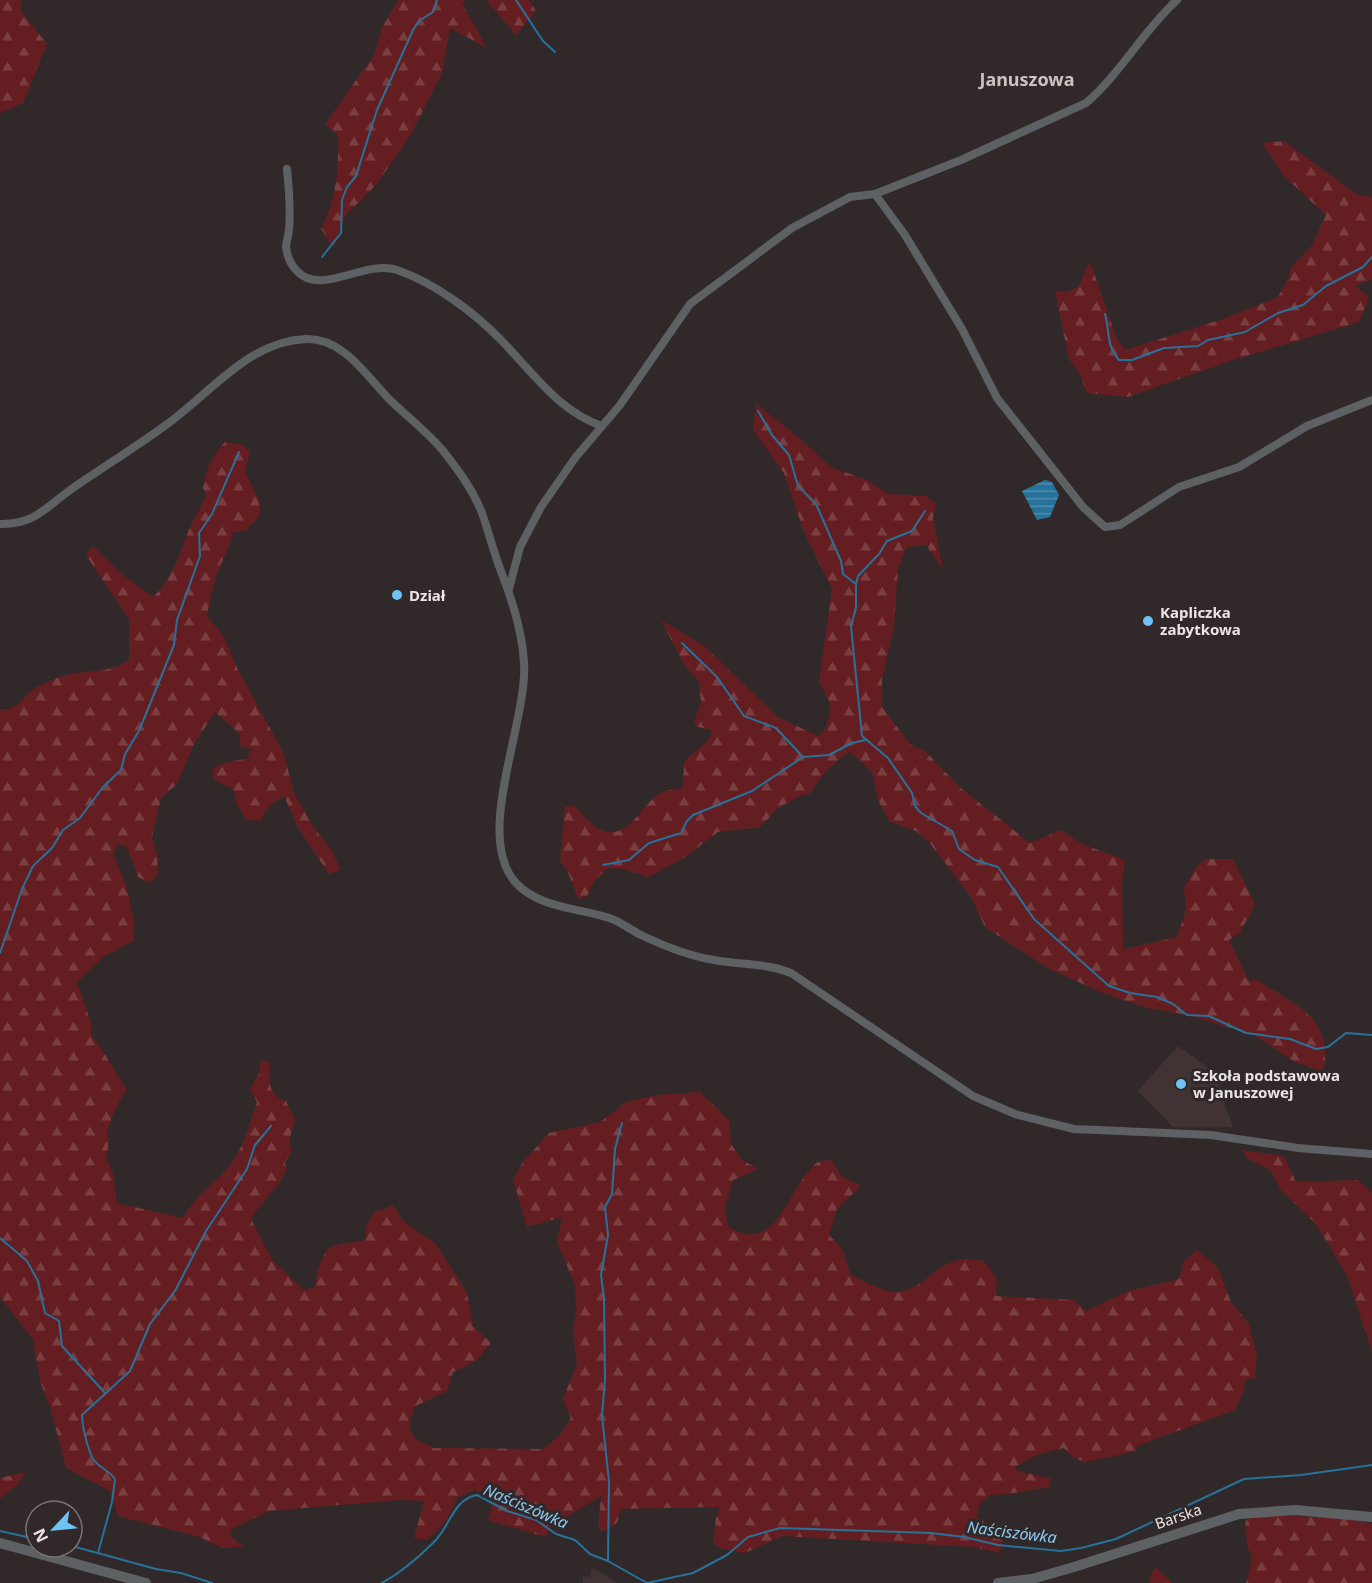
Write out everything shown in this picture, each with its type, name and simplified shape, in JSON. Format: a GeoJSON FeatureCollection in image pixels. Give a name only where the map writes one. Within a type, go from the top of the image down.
{"type":"FeatureCollection","features":[{"type":"Feature","properties":{"kind":"street"},"geometry":{"type":"LineString","coordinates":[[510,589],[520,547],[541,507],[690,304],[792,228],[850,197],[875,194],[961,160],[1086,103],[1102,88],[1157,19],[1177,0]]}},
{"type":"Feature","properties":{"kind":"street"},"geometry":{"type":"LineString","coordinates":[[287,169],[289,229],[286,247],[290,262],[303,277],[328,280],[367,268],[382,267],[398,270],[429,286],[470,313],[500,339],[563,405],[581,419],[602,426]]}},
{"type":"Feature","properties":{"kind":"street"},"geometry":{"type":"LineString","coordinates":[[875,194],[905,236],[962,329],[997,398],[1083,507],[1105,528],[1120,525],[1179,487],[1239,467],[1307,426],[1372,400]]}},
{"type":"Feature","properties":{"kind":"street"},"geometry":{"type":"LineString","coordinates":[[0,524],[28,521],[42,513],[62,496],[168,423],[241,363],[264,349],[281,342],[308,339],[328,342],[351,357],[388,399],[441,448],[469,486],[510,589],[522,649],[525,687],[504,788],[499,836],[501,855],[507,871],[530,896],[614,920],[685,954],[716,961],[775,967],[791,973],[973,1096],[1015,1114],[1074,1129],[1211,1135],[1298,1148],[1372,1154]]}},
{"type":"Feature","properties":{"kind":"street","name":"Barska"},"geometry":{"type":"LineString","coordinates":[[998,1583],[1032,1579],[1074,1567],[1239,1514],[1295,1510],[1372,1517]]}},
{"type":"Feature","properties":{"kind":"street"},"geometry":{"type":"LineString","coordinates":[[0,1543],[146,1583]]}},
{"type":"Feature","properties":{"kind":"shaded area","name":"Szkoła podstawowa w Januszowej"},"geometry":{"type":"Polygon","coordinates":[[[1178,1046],[1213,1071],[1233,1127],[1173,1127],[1138,1091],[1178,1046]]]}},
{"type":"Feature","properties":{"kind":"shaded area"},"geometry":{"type":"Polygon","coordinates":[[[592,1567],[618,1583],[583,1583],[583,1576],[590,1577],[592,1567]]]}},
{"type":"Feature","properties":{"kind":"green space"},"geometry":{"type":"Polygon","coordinates":[[[0,0],[22,0],[20,10],[47,44],[23,103],[0,113],[0,0]]]}},
{"type":"Feature","properties":{"kind":"green space"},"geometry":{"type":"Polygon","coordinates":[[[398,0],[466,0],[462,3],[487,48],[450,28],[442,73],[409,138],[375,186],[345,216],[333,247],[321,229],[336,184],[338,135],[325,124],[374,55],[382,28],[398,0]]]}},
{"type":"Feature","properties":{"kind":"green space"},"geometry":{"type":"Polygon","coordinates":[[[486,0],[529,0],[536,11],[516,35],[486,0]]]}},
{"type":"Feature","properties":{"kind":"green space"},"geometry":{"type":"Polygon","coordinates":[[[1284,141],[1356,194],[1372,197],[1372,279],[1355,286],[1369,297],[1359,322],[1230,361],[1128,397],[1087,393],[1081,377],[1069,359],[1055,291],[1067,292],[1078,287],[1090,261],[1116,337],[1125,350],[1223,319],[1278,297],[1289,277],[1291,267],[1312,245],[1326,215],[1284,176],[1262,143],[1284,141]]]}},
{"type":"Feature","properties":{"kind":"green space"},"geometry":{"type":"Polygon","coordinates":[[[756,404],[796,435],[831,467],[867,480],[888,494],[926,496],[936,504],[933,519],[943,570],[926,545],[907,547],[898,568],[894,626],[882,679],[882,707],[910,744],[926,752],[962,789],[1030,843],[1061,830],[1082,844],[1125,860],[1122,881],[1123,949],[1177,937],[1186,910],[1184,888],[1195,869],[1205,859],[1233,859],[1255,905],[1240,932],[1229,940],[1249,981],[1257,980],[1285,997],[1298,1006],[1318,1026],[1325,1054],[1323,1072],[1295,1062],[1254,1035],[1187,1015],[1147,1008],[1103,993],[1049,969],[985,927],[971,897],[929,842],[916,831],[889,821],[878,800],[872,772],[850,752],[827,770],[810,794],[797,797],[778,808],[760,827],[718,832],[684,858],[648,877],[624,869],[608,868],[594,881],[587,896],[578,899],[568,872],[560,861],[565,806],[575,806],[599,829],[609,832],[625,828],[656,796],[665,791],[683,788],[684,762],[709,739],[712,731],[696,726],[694,722],[701,702],[699,682],[685,666],[661,620],[703,645],[778,717],[818,736],[826,727],[830,703],[819,681],[832,589],[804,532],[784,473],[753,430],[756,404]]]}},
{"type":"Feature","properties":{"kind":"green space"},"geometry":{"type":"Polygon","coordinates":[[[225,442],[240,444],[250,451],[245,472],[259,500],[260,516],[246,530],[232,533],[215,580],[207,616],[224,637],[237,668],[284,754],[294,793],[312,825],[331,850],[341,870],[329,874],[297,826],[284,796],[269,806],[260,821],[246,819],[237,805],[233,789],[214,780],[212,768],[231,761],[247,759],[251,748],[241,748],[239,733],[215,712],[194,744],[177,784],[161,798],[152,837],[157,854],[158,874],[150,883],[138,877],[127,847],[118,844],[113,854],[126,885],[134,922],[134,940],[102,958],[77,982],[91,1023],[91,1035],[127,1089],[117,1105],[107,1131],[109,1143],[106,1157],[113,1173],[117,1203],[183,1218],[195,1200],[222,1174],[238,1152],[245,1139],[257,1102],[250,1089],[259,1074],[261,1060],[269,1062],[270,1081],[275,1096],[286,1101],[295,1120],[289,1141],[292,1150],[285,1163],[287,1168],[284,1175],[251,1219],[272,1260],[303,1290],[315,1287],[318,1269],[327,1249],[340,1244],[366,1240],[366,1228],[374,1211],[393,1205],[403,1221],[436,1244],[467,1293],[473,1326],[491,1343],[476,1361],[453,1372],[447,1391],[414,1407],[409,1427],[414,1438],[434,1448],[543,1449],[560,1435],[571,1418],[563,1399],[577,1364],[573,1332],[576,1311],[575,1285],[557,1242],[562,1217],[527,1227],[513,1179],[523,1162],[549,1133],[600,1122],[626,1102],[656,1095],[700,1092],[729,1120],[731,1144],[742,1160],[758,1169],[733,1180],[725,1208],[728,1227],[744,1234],[757,1234],[768,1229],[785,1209],[814,1165],[820,1161],[832,1160],[840,1175],[861,1186],[837,1209],[829,1235],[842,1249],[851,1275],[884,1290],[895,1292],[907,1290],[944,1266],[968,1259],[984,1261],[997,1279],[996,1296],[1074,1300],[1086,1311],[1128,1291],[1179,1279],[1183,1262],[1197,1250],[1218,1268],[1231,1302],[1249,1324],[1257,1354],[1255,1379],[1249,1378],[1244,1383],[1245,1388],[1235,1410],[1137,1446],[1136,1451],[1085,1462],[1073,1457],[1064,1448],[1038,1455],[1019,1464],[1014,1468],[1020,1472],[1051,1478],[1049,1487],[990,1495],[980,1504],[976,1517],[1006,1535],[999,1553],[974,1547],[782,1536],[745,1553],[720,1548],[713,1543],[716,1518],[720,1507],[621,1509],[617,1523],[602,1532],[598,1527],[601,1496],[568,1516],[554,1521],[545,1537],[488,1520],[495,1496],[474,1490],[457,1498],[446,1521],[427,1540],[414,1538],[424,1501],[399,1500],[269,1511],[230,1530],[231,1537],[244,1547],[222,1548],[200,1537],[118,1516],[110,1491],[66,1468],[51,1410],[40,1381],[33,1340],[0,1297],[0,709],[15,706],[40,685],[57,678],[111,668],[129,660],[129,619],[86,555],[93,546],[123,575],[153,597],[166,582],[175,566],[191,526],[207,495],[203,488],[210,463],[225,442]]]}},
{"type":"Feature","properties":{"kind":"green space"},"geometry":{"type":"Polygon","coordinates":[[[1242,1150],[1284,1156],[1296,1182],[1358,1180],[1372,1193],[1372,1352],[1347,1276],[1329,1245],[1314,1222],[1281,1190],[1270,1170],[1248,1159],[1242,1150]]]}},
{"type":"Feature","properties":{"kind":"green space"},"geometry":{"type":"Polygon","coordinates":[[[26,1472],[18,1484],[0,1499],[0,1478],[26,1472]]]}},
{"type":"Feature","properties":{"kind":"green space"},"geometry":{"type":"Polygon","coordinates":[[[1276,1515],[1350,1519],[1372,1524],[1372,1583],[1246,1583],[1252,1560],[1248,1549],[1245,1523],[1247,1519],[1276,1515]]]}},
{"type":"Feature","properties":{"kind":"green space"},"geometry":{"type":"Polygon","coordinates":[[[1155,1567],[1172,1583],[1150,1583],[1150,1576],[1155,1567]]]}},
{"type":"Feature","properties":{"kind":"water"},"geometry":{"type":"Polygon","coordinates":[[[1045,480],[1052,482],[1059,495],[1050,517],[1037,520],[1022,491],[1045,480]]]}},
{"type":"Feature","properties":{"kind":"waterway"},"geometry":{"type":"LineString","coordinates":[[322,257],[341,233],[342,200],[347,187],[356,176],[377,110],[413,30],[419,21],[433,12],[437,0]]}},
{"type":"Feature","properties":{"kind":"waterway"},"geometry":{"type":"LineString","coordinates":[[516,0],[543,41],[555,52]]}},
{"type":"Feature","properties":{"kind":"waterway"},"geometry":{"type":"LineString","coordinates":[[1105,314],[1110,344],[1119,360],[1132,360],[1164,348],[1198,346],[1208,340],[1245,332],[1278,313],[1303,305],[1326,286],[1363,267],[1372,257]]}},
{"type":"Feature","properties":{"kind":"waterway"},"geometry":{"type":"LineString","coordinates":[[758,411],[772,435],[789,455],[798,486],[816,504],[841,561],[843,574],[856,584],[856,608],[851,626],[862,736],[888,758],[912,793],[915,806],[921,813],[952,831],[959,849],[975,860],[998,867],[1034,919],[1109,986],[1130,993],[1157,997],[1173,1004],[1187,1015],[1209,1016],[1246,1033],[1290,1039],[1316,1049],[1328,1047],[1346,1033],[1372,1035]]}},
{"type":"Feature","properties":{"kind":"waterway"},"geometry":{"type":"LineString","coordinates":[[0,953],[22,889],[33,866],[52,848],[63,830],[80,818],[103,787],[121,770],[125,754],[139,731],[174,645],[177,620],[200,556],[199,533],[212,514],[239,452]]}},
{"type":"Feature","properties":{"kind":"waterway"},"geometry":{"type":"LineString","coordinates":[[856,584],[858,576],[879,554],[887,541],[912,531],[925,511]]}},
{"type":"Feature","properties":{"kind":"waterway"},"geometry":{"type":"LineString","coordinates":[[682,643],[717,677],[744,716],[776,728],[803,757]]}},
{"type":"Feature","properties":{"kind":"waterway"},"geometry":{"type":"LineString","coordinates":[[603,865],[629,860],[649,843],[681,833],[693,815],[752,791],[803,757],[829,755],[852,743],[865,740]]}},
{"type":"Feature","properties":{"kind":"waterway"},"geometry":{"type":"LineString","coordinates":[[608,1561],[609,1482],[602,1415],[605,1380],[604,1298],[601,1275],[608,1235],[605,1207],[612,1194],[615,1149],[622,1123]]}},
{"type":"Feature","properties":{"kind":"waterway"},"geometry":{"type":"LineString","coordinates":[[98,1553],[112,1502],[115,1479],[93,1459],[82,1415],[130,1371],[150,1324],[175,1291],[206,1231],[247,1169],[255,1145],[271,1126]]}},
{"type":"Feature","properties":{"kind":"waterway"},"geometry":{"type":"LineString","coordinates":[[0,1238],[27,1261],[38,1281],[45,1313],[59,1321],[62,1346],[105,1393]]}},
{"type":"Feature","properties":{"kind":"waterway","name":"Naściszówka"},"geometry":{"type":"LineString","coordinates":[[647,1583],[693,1573],[727,1555],[748,1537],[780,1528],[931,1533],[964,1537],[998,1545],[1061,1551],[1081,1548],[1116,1539],[1244,1479],[1301,1475],[1372,1465]]}},
{"type":"Feature","properties":{"kind":"waterway","name":"Naściszówka"},"geometry":{"type":"LineString","coordinates":[[382,1583],[422,1554],[439,1536],[462,1502],[477,1495],[507,1511],[536,1520],[556,1534],[575,1540],[590,1554],[608,1561],[647,1583]]}},
{"type":"Feature","properties":{"kind":"waterway","name":"Naściszówka"},"geometry":{"type":"LineString","coordinates":[[0,1531],[24,1536]]}},
{"type":"Feature","properties":{"kind":"waterway","name":"Naściszówka"},"geometry":{"type":"LineString","coordinates":[[84,1549],[212,1583]]}},
{"type":"Feature","properties":{"kind":"place","name":"Dział"},"geometry":{"type":"Point","coordinates":[397,595]}},
{"type":"Feature","properties":{"kind":"place","name":"Kapliczka zabytkowa"},"geometry":{"type":"Point","coordinates":[1148,621]}},
{"type":"Feature","properties":{"kind":"place","name":"Szkoła podstawowa w Januszowej"},"geometry":{"type":"Point","coordinates":[1181,1084]}},
{"type":"Feature","properties":{"kind":"district","name":"Januszowa"},"geometry":{"type":"Point","coordinates":[1027,79]}}]}
